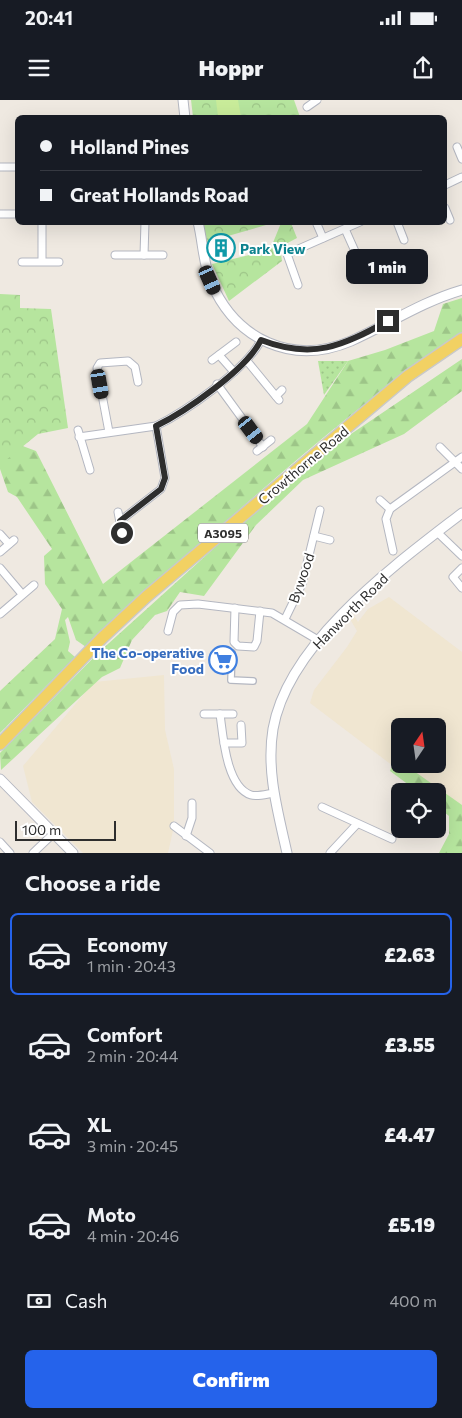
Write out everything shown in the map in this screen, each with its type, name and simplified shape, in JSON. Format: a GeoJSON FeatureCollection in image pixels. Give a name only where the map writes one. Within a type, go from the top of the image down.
{"type":"FeatureCollection","features":[{"type":"Feature","properties":{"kind":"main road","name":"Crowthorne Road"},"geometry":{"type":"LineString","coordinates":[[0,744],[101,639],[146,597],[408,376],[462,339]]}},
{"type":"Feature","properties":{"kind":"street"},"geometry":{"type":"LineString","coordinates":[[184,100],[185,115]]}},
{"type":"Feature","properties":{"kind":"street"},"geometry":{"type":"LineString","coordinates":[[307,107],[317,100]]}},
{"type":"Feature","properties":{"kind":"street"},"geometry":{"type":"LineString","coordinates":[[457,147],[462,158]]}},
{"type":"Feature","properties":{"kind":"street"},"geometry":{"type":"LineString","coordinates":[[0,167],[15,167]]}},
{"type":"Feature","properties":{"kind":"street"},"geometry":{"type":"LineString","coordinates":[[447,184],[462,177]]}},
{"type":"Feature","properties":{"kind":"street"},"geometry":{"type":"LineString","coordinates":[[447,213],[450,220]]}},
{"type":"Feature","properties":{"kind":"street"},"geometry":{"type":"LineString","coordinates":[[1,214],[15,214]]}},
{"type":"Feature","properties":{"kind":"street"},"geometry":{"type":"LineString","coordinates":[[42,225],[42,261]]}},
{"type":"Feature","properties":{"kind":"street"},"geometry":{"type":"LineString","coordinates":[[144,225],[144,255]]}},
{"type":"Feature","properties":{"kind":"street"},"geometry":{"type":"LineString","coordinates":[[199,225],[207,269],[219,298],[230,316],[261,340],[281,348],[304,351],[334,347],[352,340],[415,307],[462,290]]}},
{"type":"Feature","properties":{"kind":"street"},"geometry":{"type":"LineString","coordinates":[[317,225],[323,238]]}},
{"type":"Feature","properties":{"kind":"street"},"geometry":{"type":"LineString","coordinates":[[298,285],[287,254],[354,225]]}},
{"type":"Feature","properties":{"kind":"street"},"geometry":{"type":"LineString","coordinates":[[398,225],[404,240]]}},
{"type":"Feature","properties":{"kind":"street"},"geometry":{"type":"LineString","coordinates":[[346,229],[358,258]]}},
{"type":"Feature","properties":{"kind":"street"},"geometry":{"type":"LineString","coordinates":[[115,256],[164,255]]}},
{"type":"Feature","properties":{"kind":"street"},"geometry":{"type":"LineString","coordinates":[[22,262],[59,262]]}},
{"type":"Feature","properties":{"kind":"street"},"geometry":{"type":"LineString","coordinates":[[90,470],[78,433],[108,432],[156,426],[195,402],[234,372],[256,352],[261,340]]}},
{"type":"Feature","properties":{"kind":"street"},"geometry":{"type":"LineString","coordinates":[[212,360],[236,342]]}},
{"type":"Feature","properties":{"kind":"street"},"geometry":{"type":"LineString","coordinates":[[219,355],[234,372]]}},
{"type":"Feature","properties":{"kind":"street"},"geometry":{"type":"LineString","coordinates":[[108,432],[97,368],[100,363],[128,361],[135,367],[138,382]]}},
{"type":"Feature","properties":{"kind":"street"},"geometry":{"type":"LineString","coordinates":[[247,361],[277,398],[282,390]]}},
{"type":"Feature","properties":{"kind":"street"},"geometry":{"type":"LineString","coordinates":[[217,384],[260,449],[271,440]]}},
{"type":"Feature","properties":{"kind":"street"},"geometry":{"type":"LineString","coordinates":[[120,521],[161,489],[165,478],[156,426]]}},
{"type":"Feature","properties":{"kind":"street"},"geometry":{"type":"LineString","coordinates":[[440,447],[459,459],[462,469]]}},
{"type":"Feature","properties":{"kind":"street"},"geometry":{"type":"LineString","coordinates":[[393,551],[386,519],[390,509],[459,459]]}},
{"type":"Feature","properties":{"kind":"street"},"geometry":{"type":"LineString","coordinates":[[380,500],[390,509]]}},
{"type":"Feature","properties":{"kind":"street","name":"Bywood"},"geometry":{"type":"LineString","coordinates":[[285,619],[302,584],[320,510]]}},
{"type":"Feature","properties":{"kind":"street"},"geometry":{"type":"LineString","coordinates":[[118,512],[122,533]]}},
{"type":"Feature","properties":{"kind":"street","name":"Hanworth Road"},"geometry":{"type":"LineString","coordinates":[[286,853],[274,793],[270,758],[275,721],[292,677],[318,640],[372,585],[462,512]]}},
{"type":"Feature","properties":{"kind":"street"},"geometry":{"type":"LineString","coordinates":[[437,532],[462,556]]}},
{"type":"Feature","properties":{"kind":"street"},"geometry":{"type":"LineString","coordinates":[[0,534],[11,542],[0,552]]}},
{"type":"Feature","properties":{"kind":"street","name":"Bywood"},"geometry":{"type":"LineString","coordinates":[[314,536],[330,540]]}},
{"type":"Feature","properties":{"kind":"street"},"geometry":{"type":"LineString","coordinates":[[0,568],[22,594]]}},
{"type":"Feature","properties":{"kind":"street"},"geometry":{"type":"LineString","coordinates":[[462,568],[453,577],[462,588]]}},
{"type":"Feature","properties":{"kind":"street"},"geometry":{"type":"LineString","coordinates":[[0,614],[34,585]]}},
{"type":"Feature","properties":{"kind":"street","name":"Bywood"},"geometry":{"type":"LineString","coordinates":[[168,631],[173,612],[180,605],[222,607],[260,611],[285,619],[318,640]]}},
{"type":"Feature","properties":{"kind":"street"},"geometry":{"type":"LineString","coordinates":[[235,608],[234,642],[246,648],[254,647],[257,641],[260,611]]}},
{"type":"Feature","properties":{"kind":"street"},"geometry":{"type":"LineString","coordinates":[[232,653],[231,680],[253,681]]}},
{"type":"Feature","properties":{"kind":"street"},"geometry":{"type":"LineString","coordinates":[[204,714],[233,714]]}},
{"type":"Feature","properties":{"kind":"street"},"geometry":{"type":"LineString","coordinates":[[220,714],[229,765],[238,786],[252,795],[274,793]]}},
{"type":"Feature","properties":{"kind":"street"},"geometry":{"type":"LineString","coordinates":[[224,743],[242,743],[241,725]]}},
{"type":"Feature","properties":{"kind":"street"},"geometry":{"type":"LineString","coordinates":[[0,778],[73,853]]}},
{"type":"Feature","properties":{"kind":"street"},"geometry":{"type":"LineString","coordinates":[[186,836],[192,818],[192,803]]}},
{"type":"Feature","properties":{"kind":"street"},"geometry":{"type":"LineString","coordinates":[[322,807],[392,839]]}},
{"type":"Feature","properties":{"kind":"street"},"geometry":{"type":"LineString","coordinates":[[330,853],[358,824]]}},
{"type":"Feature","properties":{"kind":"street"},"geometry":{"type":"LineString","coordinates":[[174,826],[210,853]]}},
{"type":"Feature","properties":{"kind":"street"},"geometry":{"type":"LineString","coordinates":[[33,853],[54,833]]}},
{"type":"Feature","properties":{"kind":"street"},"geometry":{"type":"LineString","coordinates":[[0,842],[10,853]]}},
{"type":"Feature","properties":{"kind":"shaded area"},"geometry":{"type":"Polygon","coordinates":[[[389,597],[462,652],[462,818],[446,800],[446,783],[415,783],[402,773],[446,773],[446,718],[391,718],[391,764],[310,703],[314,690],[357,631],[350,619],[353,614],[358,622],[368,609],[389,597]]]}},
{"type":"Feature","properties":{"kind":"shaded area"},"geometry":{"type":"Polygon","coordinates":[[[164,675],[165,730],[174,769],[174,826],[168,853],[83,853],[32,802],[23,766],[94,682],[164,675]]]}},
{"type":"Feature","properties":{"kind":"green space"},"geometry":{"type":"Polygon","coordinates":[[[191,100],[294,100],[299,115],[193,115],[191,100]]]}},
{"type":"Feature","properties":{"kind":"green space"},"geometry":{"type":"Polygon","coordinates":[[[216,100],[238,100],[241,115],[218,115],[216,100]]]}},
{"type":"Feature","properties":{"kind":"green space"},"geometry":{"type":"Polygon","coordinates":[[[204,225],[266,225],[207,242],[204,225]]]}},
{"type":"Feature","properties":{"kind":"green space"},"geometry":{"type":"Polygon","coordinates":[[[280,225],[292,225],[297,238],[280,247],[282,261],[229,301],[212,264],[270,250],[280,225]]]}},
{"type":"Feature","properties":{"kind":"green space"},"geometry":{"type":"Polygon","coordinates":[[[0,294],[20,295],[20,308],[51,309],[68,428],[38,434],[0,465],[0,294]]]}},
{"type":"Feature","properties":{"kind":"green space"},"geometry":{"type":"Polygon","coordinates":[[[462,298],[462,332],[363,405],[269,483],[86,647],[76,640],[68,617],[65,620],[70,642],[68,651],[75,657],[0,733],[0,691],[55,639],[62,609],[45,584],[44,556],[52,549],[17,497],[8,492],[0,469],[0,459],[20,445],[36,451],[103,584],[307,424],[348,361],[385,350],[434,331],[443,304],[462,298]]]}},
{"type":"Feature","properties":{"kind":"green space"},"geometry":{"type":"Polygon","coordinates":[[[462,359],[462,391],[404,434],[303,480],[256,525],[204,596],[180,592],[167,611],[155,615],[132,640],[120,668],[102,677],[1,770],[0,753],[98,653],[286,483],[351,434],[462,359]]]}},
{"type":"Feature","properties":{"kind":"green space"},"geometry":{"type":"Polygon","coordinates":[[[318,361],[348,361],[324,395],[318,361]]]}},
{"type":"Feature","properties":{"kind":"green space"},"geometry":{"type":"Polygon","coordinates":[[[393,773],[417,773],[431,783],[406,783],[393,773]]]}},
{"type":"Feature","properties":{"kind":"green space"},"geometry":{"type":"Polygon","coordinates":[[[446,794],[462,805],[462,853],[439,853],[449,834],[449,816],[446,814],[446,794]]]}},
{"type":"Feature","properties":{"kind":"place","name":"Park View"},"geometry":{"type":"Point","coordinates":[221,248]}},
{"type":"Feature","properties":{"kind":"place","name":"The Co-operative Food"},"geometry":{"type":"Point","coordinates":[223,660]}},
{"type":"Feature","properties":{"kind":"route"},"geometry":{"type":"LineString","coordinates":[[122,533],[120,521],[161,489],[165,478],[156,426],[195,402],[247,361],[256,352],[261,340],[281,348],[304,351],[318,350],[334,347],[352,340],[388,321]]}}]}
